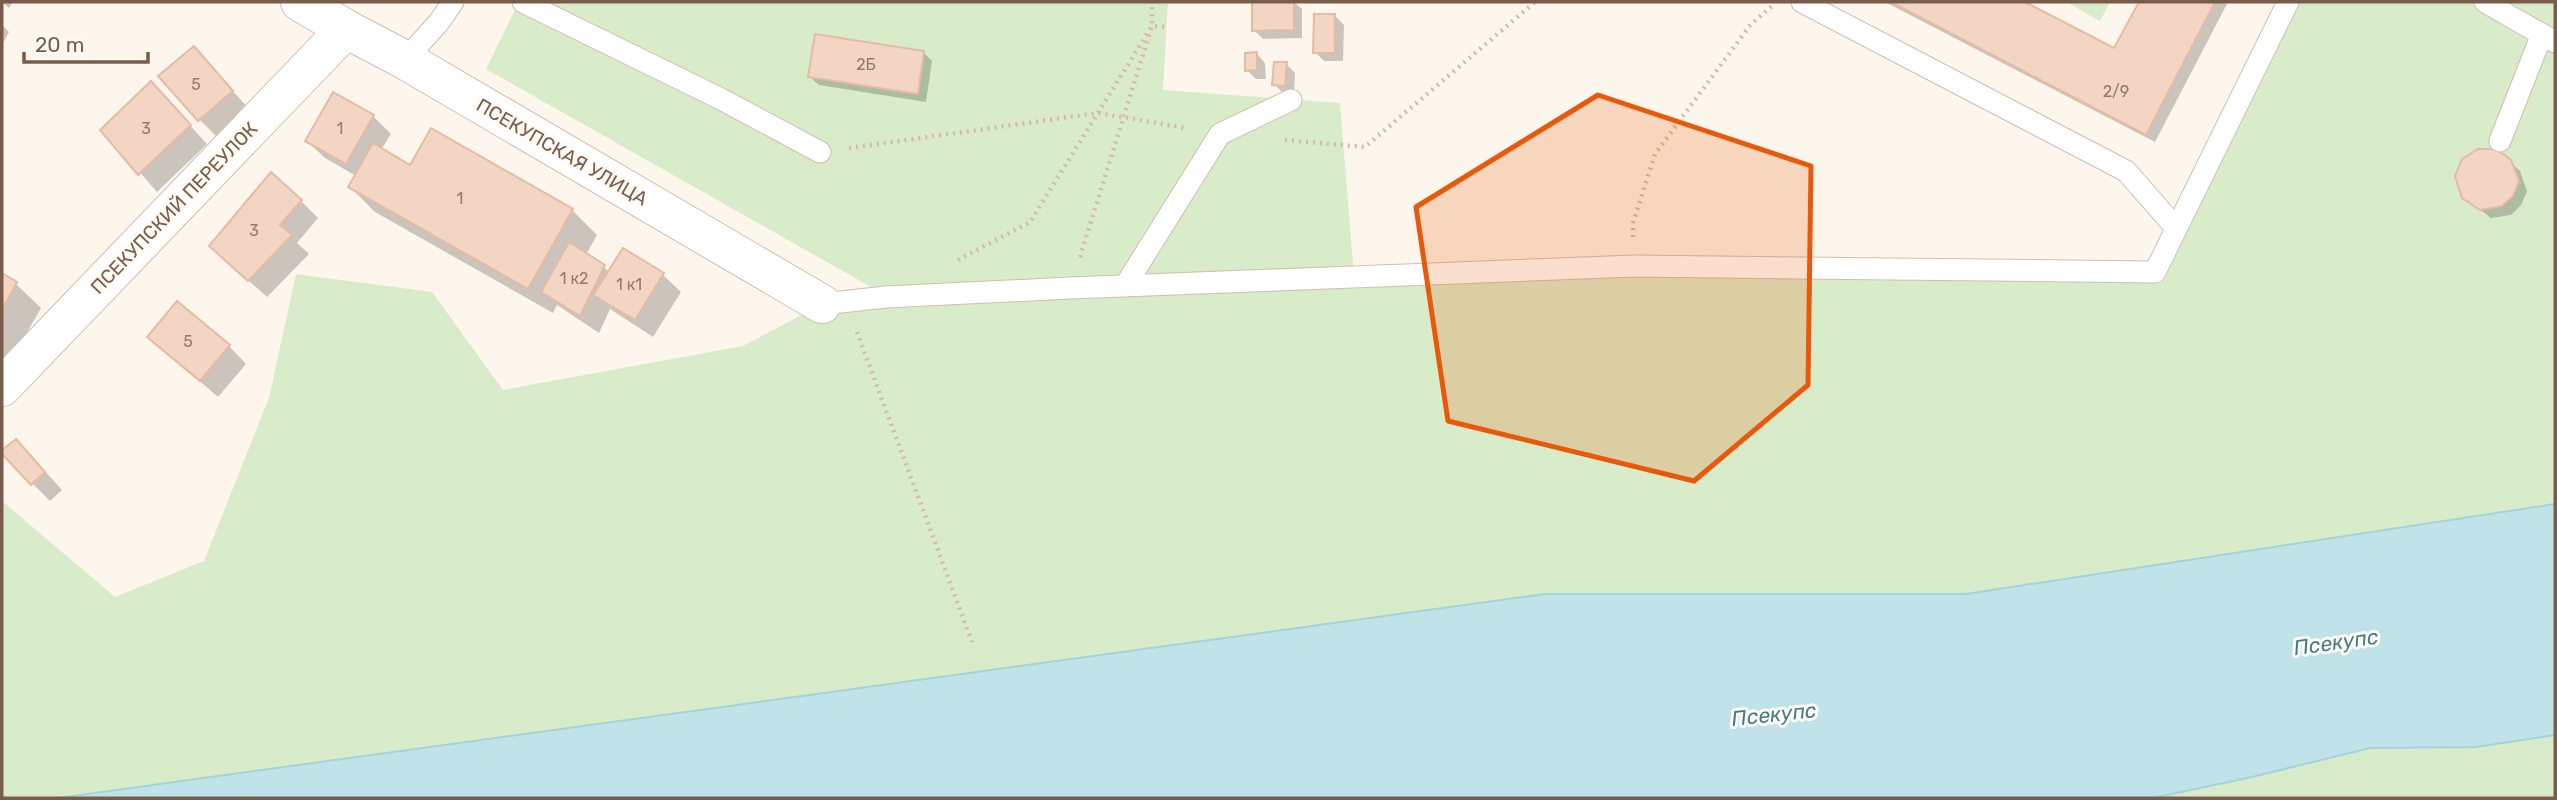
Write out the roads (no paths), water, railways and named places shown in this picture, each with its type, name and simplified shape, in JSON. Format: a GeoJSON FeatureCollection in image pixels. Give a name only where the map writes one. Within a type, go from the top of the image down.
{"type":"FeatureCollection","features":[{"type":"Feature","properties":{"kind":"street","name":"ПСЕКУПСКАЯ УЛИЦА"},"geometry":{"type":"LineString","coordinates":[[300,2],[834,302]]}},
{"type":"Feature","properties":{"kind":"street","name":"ПСЕКУПСКИЙ ПЕРЕУЛОК"},"geometry":{"type":"LineString","coordinates":[[2,387],[346,29]]}},
{"type":"Feature","properties":{"kind":"lane"},"geometry":{"type":"LineString","coordinates":[[405,60],[439,23],[453,2]]}},
{"type":"Feature","properties":{"kind":"lane"},"geometry":{"type":"LineString","coordinates":[[523,2],[717,104],[820,152]]}},
{"type":"Feature","properties":{"kind":"lane"},"geometry":{"type":"LineString","coordinates":[[1802,2],[2126,171],[2176,228]]}},
{"type":"Feature","properties":{"kind":"lane"},"geometry":{"type":"LineString","coordinates":[[834,302],[1070,288],[1634,266],[2155,272],[2288,2]]}},
{"type":"Feature","properties":{"kind":"lane"},"geometry":{"type":"LineString","coordinates":[[2485,2],[2548,38],[2500,141]]}},
{"type":"Feature","properties":{"kind":"lane"},"geometry":{"type":"LineString","coordinates":[[1125,286],[1220,134],[1291,100]]}},
{"type":"Feature","properties":{"kind":"water","name":"Псекупс"},"geometry":{"type":"Polygon","coordinates":[[[2555,504],[2555,735],[2476,747],[2370,748],[2153,798],[58,798],[1545,594],[1966,594],[2555,504]]]}}]}
